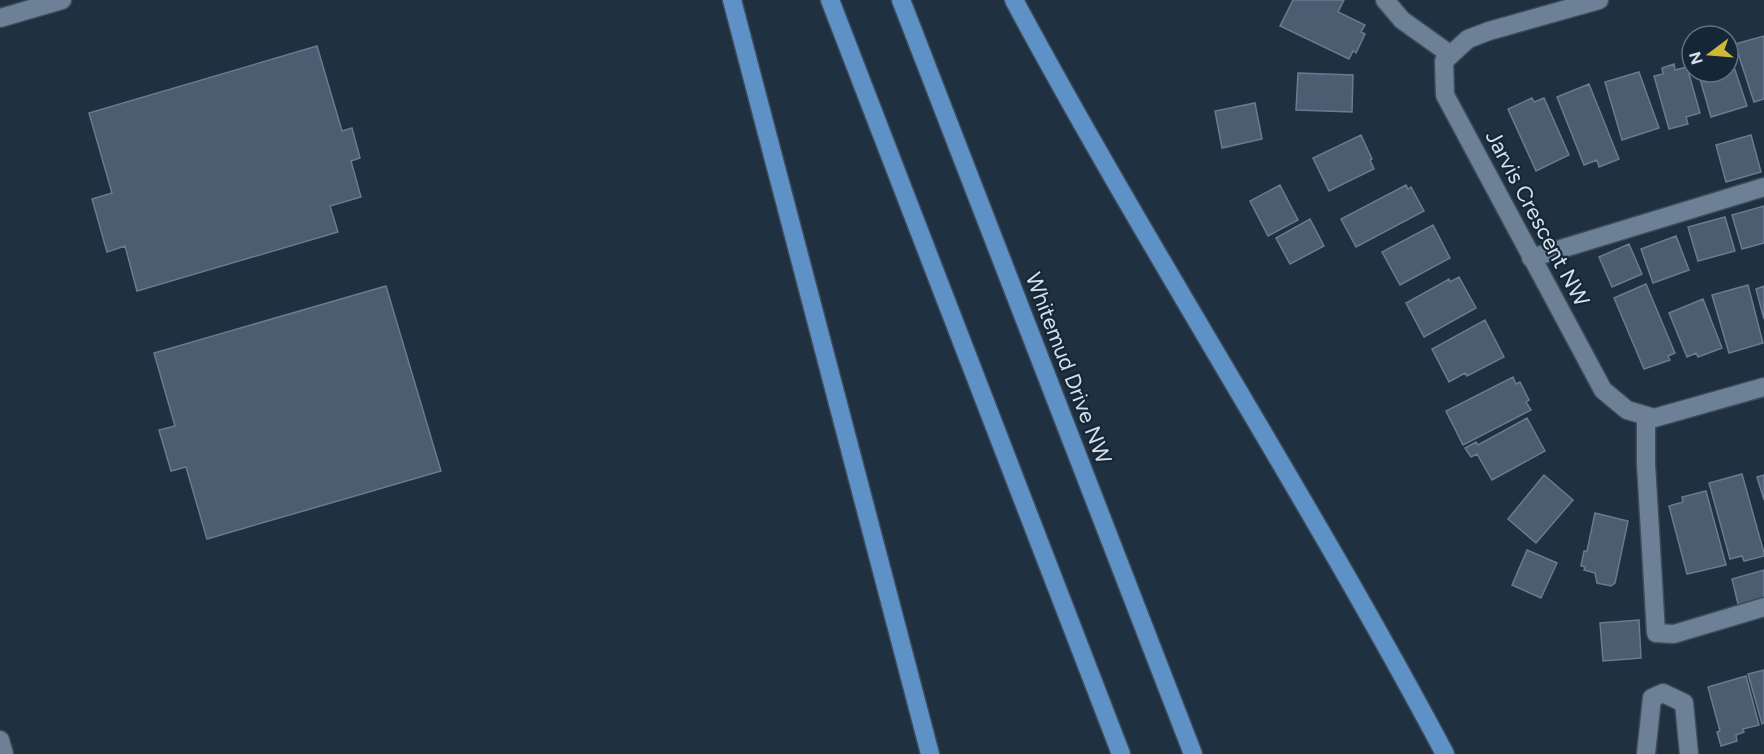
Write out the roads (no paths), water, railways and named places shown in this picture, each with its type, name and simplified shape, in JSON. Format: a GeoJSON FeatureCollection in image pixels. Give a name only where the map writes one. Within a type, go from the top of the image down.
{"type":"FeatureCollection","features":[{"type":"Feature","properties":{"kind":"highway"},"geometry":{"type":"LineString","coordinates":[[732,0],[930,754]]}},
{"type":"Feature","properties":{"kind":"highway"},"geometry":{"type":"LineString","coordinates":[[830,0],[1121,754]]}},
{"type":"Feature","properties":{"kind":"highway","name":"Whitemud Drive NW"},"geometry":{"type":"LineString","coordinates":[[901,0],[1193,754]]}},
{"type":"Feature","properties":{"kind":"highway"},"geometry":{"type":"LineString","coordinates":[[1014,0],[1082,128],[1174,287],[1273,449],[1415,697],[1445,754]]}},
{"type":"Feature","properties":{"kind":"highway"},"geometry":{"type":"LineString","coordinates":[[1415,697],[1457,754]]}},
{"type":"Feature","properties":{"kind":"street"},"geometry":{"type":"LineString","coordinates":[[0,18],[62,0]]}},
{"type":"Feature","properties":{"kind":"street"},"geometry":{"type":"LineString","coordinates":[[1385,0],[1402,20],[1451,55],[1468,39],[1599,0]]}},
{"type":"Feature","properties":{"kind":"street","name":"Jarvis Crescent NW"},"geometry":{"type":"LineString","coordinates":[[1451,55],[1444,61],[1445,95],[1531,258],[1603,390],[1627,410],[1646,416]]}},
{"type":"Feature","properties":{"kind":"street"},"geometry":{"type":"LineString","coordinates":[[1531,258],[1764,187]]}},
{"type":"Feature","properties":{"kind":"street"},"geometry":{"type":"LineString","coordinates":[[1764,387],[1654,418],[1646,416],[1646,464],[1656,633],[1674,634],[1764,608]]}},
{"type":"Feature","properties":{"kind":"street"},"geometry":{"type":"LineString","coordinates":[[1646,754],[1652,698],[1663,693],[1684,703],[1689,754]]}},
{"type":"Feature","properties":{"kind":"street"},"geometry":{"type":"LineString","coordinates":[[0,740],[4,754]]}}]}
